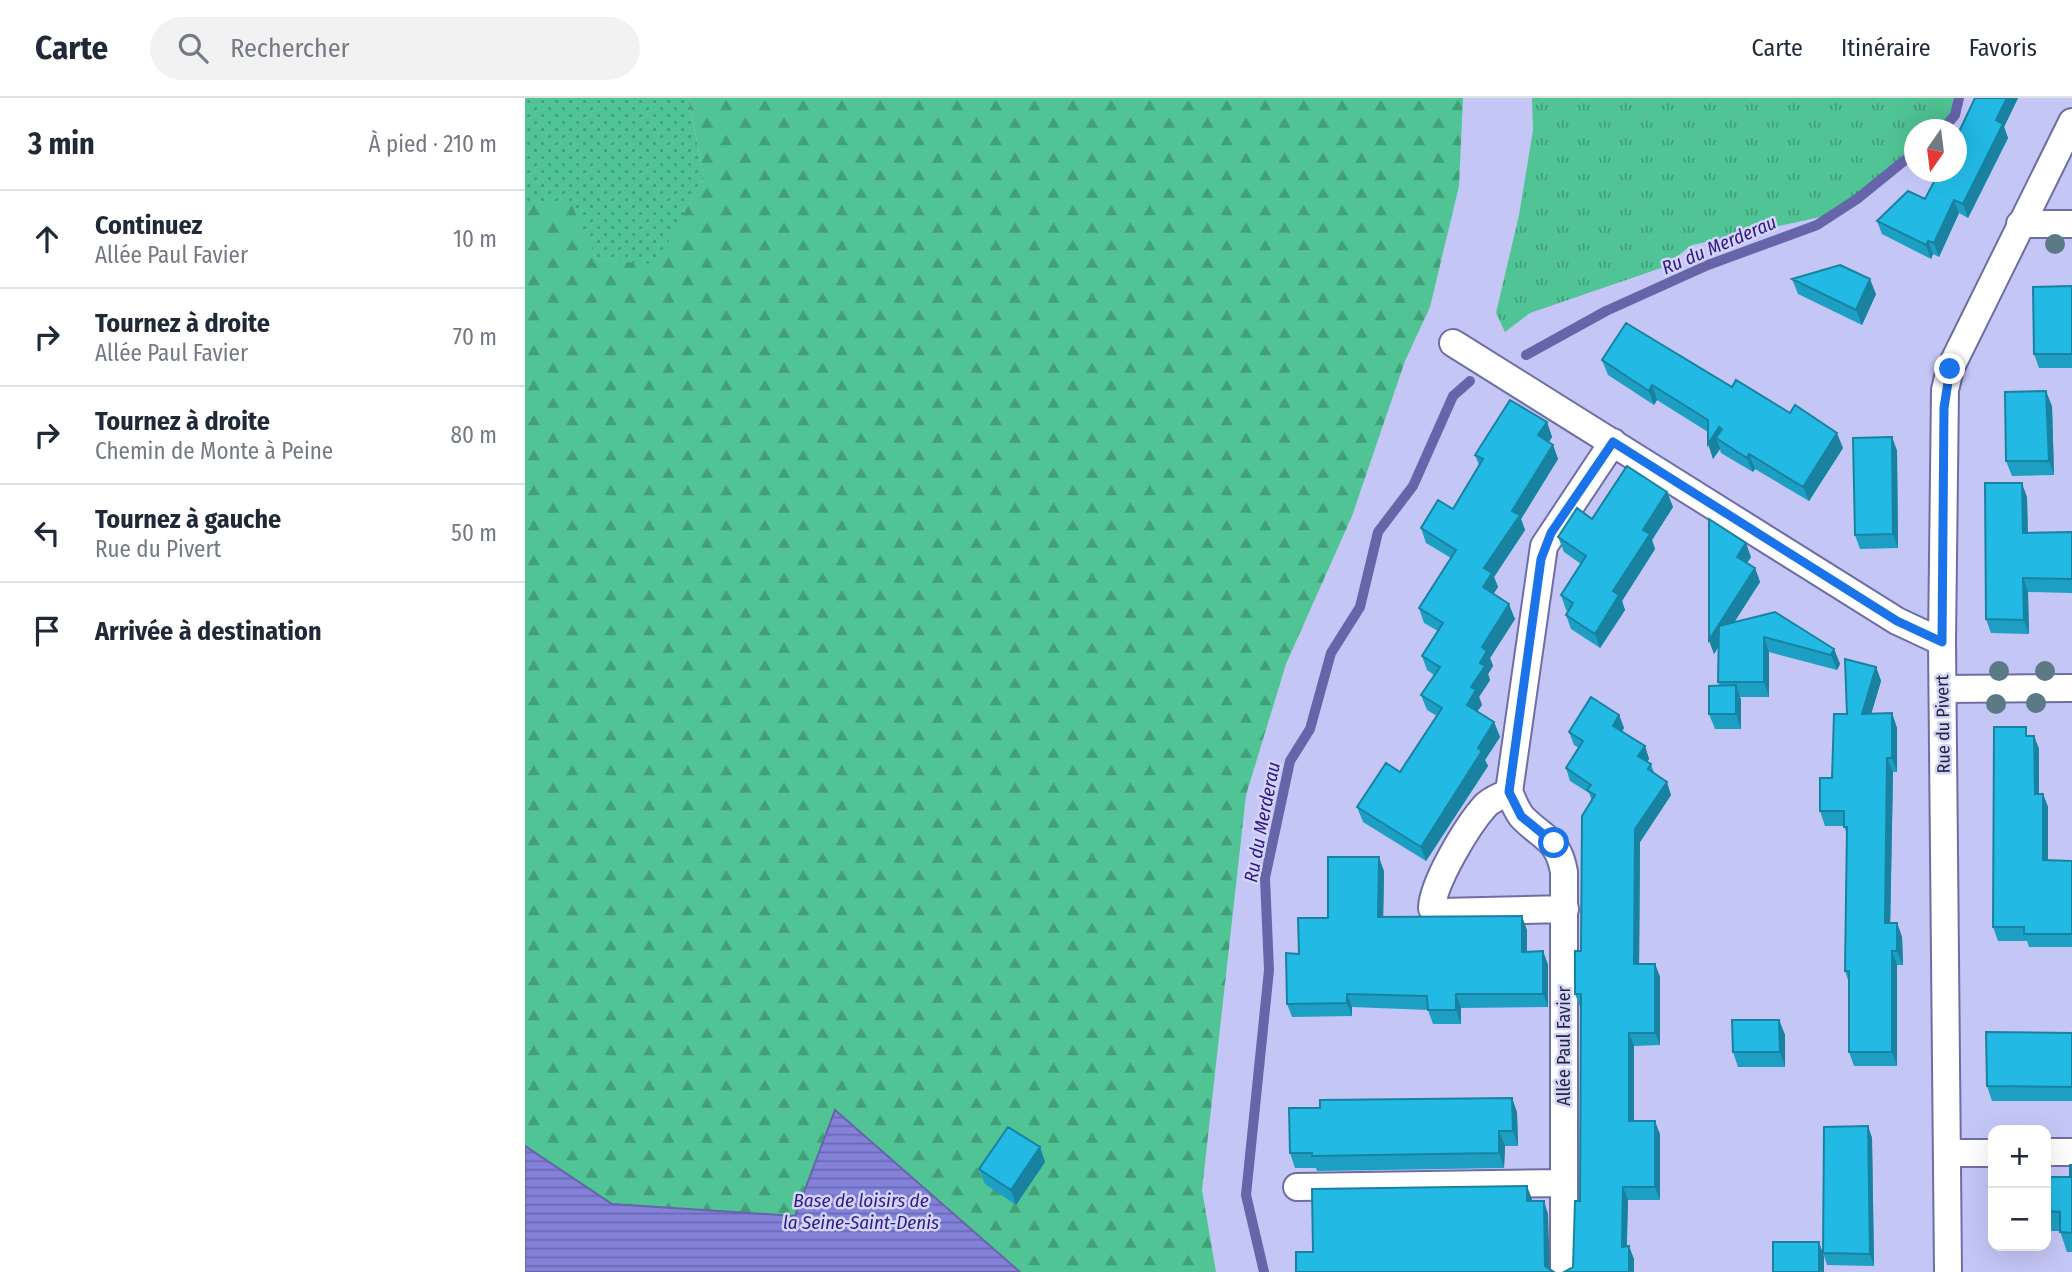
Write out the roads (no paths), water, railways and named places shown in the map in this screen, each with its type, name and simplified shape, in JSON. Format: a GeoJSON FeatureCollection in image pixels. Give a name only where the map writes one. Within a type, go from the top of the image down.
{"type":"FeatureCollection","features":[{"type":"Feature","properties":{"kind":"street","name":"Rue du Pivert"},"geometry":{"type":"LineString","coordinates":[[1948,1272],[1942,642],[1945,390],[1950,369],[2072,122]]}},
{"type":"Feature","properties":{"kind":"street"},"geometry":{"type":"LineString","coordinates":[[2020,224],[2072,224]]}},
{"type":"Feature","properties":{"kind":"street"},"geometry":{"type":"LineString","coordinates":[[1453,344],[1897,621],[1942,642]]}},
{"type":"Feature","properties":{"kind":"street"},"geometry":{"type":"LineString","coordinates":[[1565,909],[1441,912],[1432,908],[1433,897],[1463,838],[1487,804],[1509,792],[1544,546],[1613,442]]}},
{"type":"Feature","properties":{"kind":"street"},"geometry":{"type":"LineString","coordinates":[[1943,689],[2072,688]]}},
{"type":"Feature","properties":{"kind":"street","name":"Allée Paul Favier"},"geometry":{"type":"LineString","coordinates":[[1509,792],[1521,816],[1554,843],[1561,854],[1565,909],[1565,1272]]}},
{"type":"Feature","properties":{"kind":"street"},"geometry":{"type":"LineString","coordinates":[[2051,1152],[2072,1152]]}},
{"type":"Feature","properties":{"kind":"street"},"geometry":{"type":"LineString","coordinates":[[1947,1153],[1988,1153]]}},
{"type":"Feature","properties":{"kind":"street"},"geometry":{"type":"LineString","coordinates":[[1297,1187],[1564,1183]]}},
{"type":"Feature","properties":{"kind":"water","name":"Base de loisirs de la Seine-Saint-Denis"},"geometry":{"type":"Polygon","coordinates":[[[835,1110],[1020,1272],[525,1272],[525,1146],[612,1204],[795,1216],[835,1110]]]}},
{"type":"Feature","properties":{"kind":"waterway","name":"Ru du Merderau"},"geometry":{"type":"LineString","coordinates":[[1952,119],[1959,98]]}},
{"type":"Feature","properties":{"kind":"waterway","name":"Ru du Merderau"},"geometry":{"type":"LineString","coordinates":[[1526,355],[1606,311],[1708,265],[1817,225],[1857,199],[1904,161]]}},
{"type":"Feature","properties":{"kind":"waterway","name":"Ru du Merderau"},"geometry":{"type":"LineString","coordinates":[[1264,1272],[1246,1195],[1269,970],[1265,878],[1290,761],[1310,729],[1331,653],[1360,607],[1378,532],[1413,486],[1453,396],[1470,381]]}}]}
